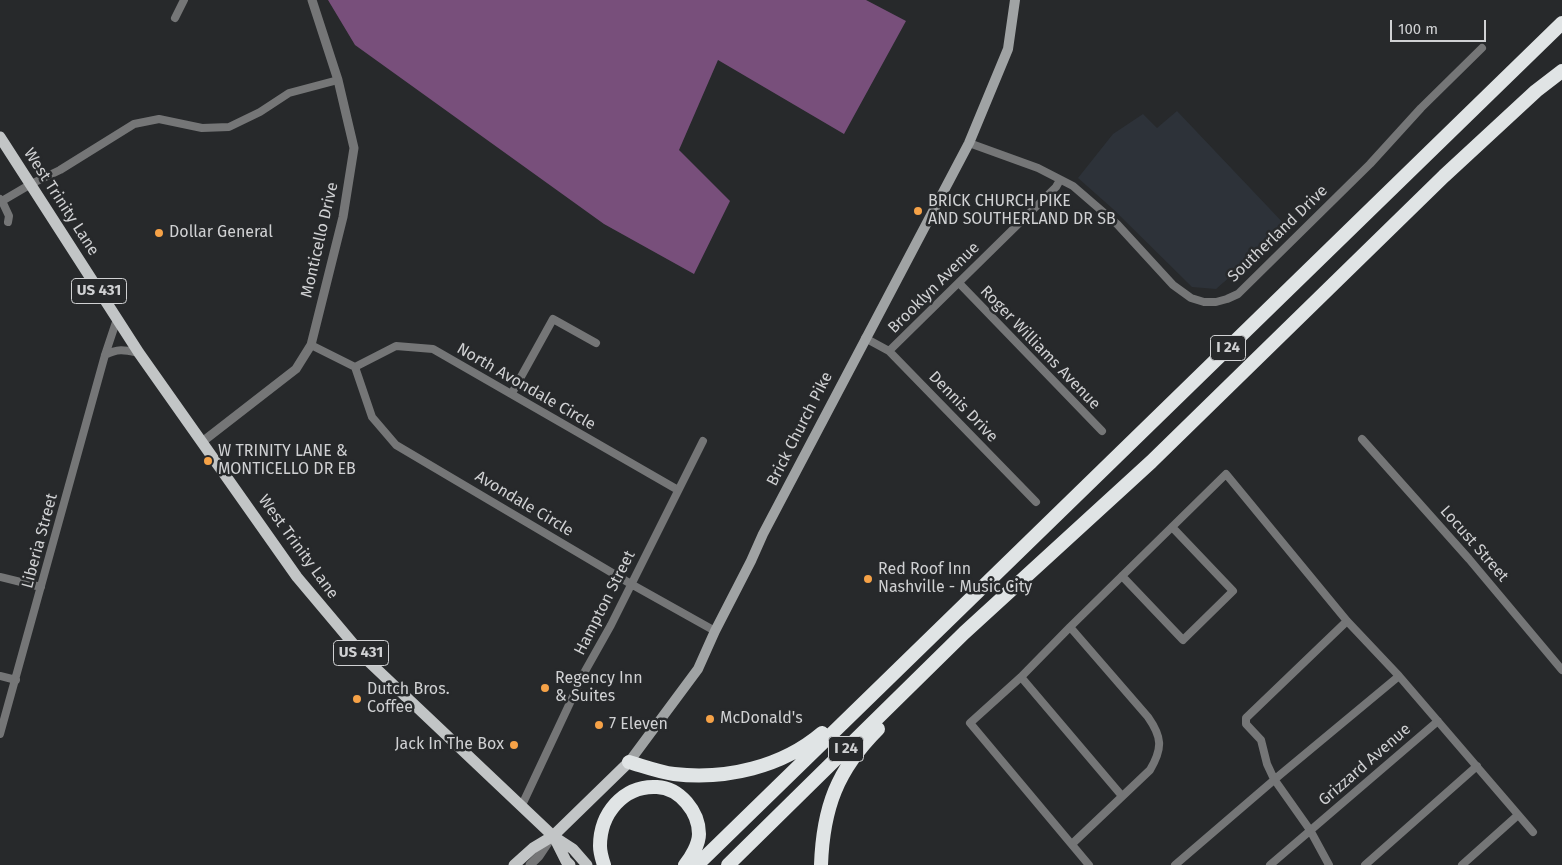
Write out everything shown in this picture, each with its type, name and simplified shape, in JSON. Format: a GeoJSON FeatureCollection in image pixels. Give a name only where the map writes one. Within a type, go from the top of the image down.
{"type":"FeatureCollection","features":[{"type":"Feature","properties":{"kind":"highway","name":"I 24"},"geometry":{"type":"LineString","coordinates":[[697,865],[1537,47],[1562,15]]}},
{"type":"Feature","properties":{"kind":"highway"},"geometry":{"type":"LineString","coordinates":[[1537,47],[1562,23]]}},
{"type":"Feature","properties":{"kind":"highway","name":"I 24"},"geometry":{"type":"LineString","coordinates":[[728,865],[964,633],[1151,462],[1444,176],[1536,91],[1562,71]]}},
{"type":"Feature","properties":{"kind":"highway"},"geometry":{"type":"LineString","coordinates":[[820,865],[826,815],[840,779],[869,738],[930,678],[964,633]]}},
{"type":"Feature","properties":{"kind":"highway"},"geometry":{"type":"LineString","coordinates":[[629,762],[672,774],[722,775],[781,760],[811,742],[919,649]]}},
{"type":"Feature","properties":{"kind":"highway"},"geometry":{"type":"LineString","coordinates":[[604,865],[600,848],[601,834],[611,807],[624,795],[642,788],[658,786],[681,797],[690,806],[696,819],[699,836],[690,858],[684,865]]}},
{"type":"Feature","properties":{"kind":"main road","name":"Brick Church Pike"},"geometry":{"type":"LineString","coordinates":[[514,865],[532,848],[553,836],[629,762],[698,669],[715,631],[752,561],[763,534],[969,143],[1008,49],[1016,0]]}},
{"type":"Feature","properties":{"kind":"main road","name":"West Trinity Lane"},"geometry":{"type":"LineString","coordinates":[[0,137],[139,353],[296,576],[355,647],[553,836],[573,849],[587,865]]}},
{"type":"Feature","properties":{"kind":"main road","name":"West Trinity Lane"},"geometry":{"type":"LineString","coordinates":[[553,836],[570,865]]}},
{"type":"Feature","properties":{"kind":"street"},"geometry":{"type":"LineString","coordinates":[[175,18],[184,0]]}},
{"type":"Feature","properties":{"kind":"street","name":"Monticello Drive"},"geometry":{"type":"LineString","coordinates":[[202,442],[296,369],[311,345],[343,217],[354,148],[338,80],[312,0]]}},
{"type":"Feature","properties":{"kind":"street","name":"Southerland Drive"},"geometry":{"type":"LineString","coordinates":[[969,143],[1038,168],[1073,186],[1117,224],[1173,286],[1191,298],[1204,302],[1216,302],[1238,294],[1370,164],[1421,108],[1482,48]]}},
{"type":"Feature","properties":{"kind":"street"},"geometry":{"type":"LineString","coordinates":[[8,222],[10,216],[1,200],[60,170],[134,124],[159,119],[202,128],[229,127],[260,112],[289,93],[338,80]]}},
{"type":"Feature","properties":{"kind":"street","name":"Brooklyn Avenue"},"geometry":{"type":"LineString","coordinates":[[889,351],[1056,188],[1060,180]]}},
{"type":"Feature","properties":{"kind":"street","name":"Roger Williams Avenue"},"geometry":{"type":"LineString","coordinates":[[959,283],[1102,431]]}},
{"type":"Feature","properties":{"kind":"street","name":"Liberia Street"},"geometry":{"type":"LineString","coordinates":[[0,734],[105,355],[118,319]]}},
{"type":"Feature","properties":{"kind":"street"},"geometry":{"type":"LineString","coordinates":[[512,393],[553,319],[596,343]]}},
{"type":"Feature","properties":{"kind":"street","name":"Dennis Drive"},"geometry":{"type":"LineString","coordinates":[[865,338],[889,351],[1036,502]]}},
{"type":"Feature","properties":{"kind":"street"},"geometry":{"type":"LineString","coordinates":[[311,345],[355,368]]}},
{"type":"Feature","properties":{"kind":"street","name":"North Avondale Circle"},"geometry":{"type":"LineString","coordinates":[[355,368],[396,346],[433,349],[678,490]]}},
{"type":"Feature","properties":{"kind":"street"},"geometry":{"type":"LineString","coordinates":[[105,355],[114,350],[121,349],[139,353]]}},
{"type":"Feature","properties":{"kind":"street","name":"Avondale Circle"},"geometry":{"type":"LineString","coordinates":[[355,368],[372,417],[396,445],[631,584],[715,631]]}},
{"type":"Feature","properties":{"kind":"street","name":"Locust Street"},"geometry":{"type":"LineString","coordinates":[[1362,439],[1469,559],[1562,670]]}},
{"type":"Feature","properties":{"kind":"street","name":"Hampton Street"},"geometry":{"type":"LineString","coordinates":[[522,805],[584,673],[611,625],[703,441]]}},
{"type":"Feature","properties":{"kind":"street"},"geometry":{"type":"LineString","coordinates":[[1089,865],[970,723],[1021,677],[1226,474],[1347,621],[1399,676],[1534,832]]}},
{"type":"Feature","properties":{"kind":"street"},"geometry":{"type":"LineString","coordinates":[[1122,576],[1183,640],[1233,591],[1172,527]]}},
{"type":"Feature","properties":{"kind":"street"},"geometry":{"type":"LineString","coordinates":[[0,576],[41,588]]}},
{"type":"Feature","properties":{"kind":"street","name":"Grizzard Avenue"},"geometry":{"type":"LineString","coordinates":[[1329,865],[1310,830],[1274,779],[1267,764],[1261,740],[1246,724],[1246,718],[1347,621]]}},
{"type":"Feature","properties":{"kind":"street"},"geometry":{"type":"LineString","coordinates":[[1070,627],[1148,717],[1156,729],[1160,748],[1150,770],[1072,844]]}},
{"type":"Feature","properties":{"kind":"street"},"geometry":{"type":"LineString","coordinates":[[0,676],[16,680]]}},
{"type":"Feature","properties":{"kind":"street"},"geometry":{"type":"LineString","coordinates":[[1175,865],[1274,779],[1399,676]]}},
{"type":"Feature","properties":{"kind":"street"},"geometry":{"type":"LineString","coordinates":[[1021,677],[1122,796]]}},
{"type":"Feature","properties":{"kind":"street","name":"Grizzard Avenue"},"geometry":{"type":"LineString","coordinates":[[1270,865],[1438,721]]}},
{"type":"Feature","properties":{"kind":"street"},"geometry":{"type":"LineString","coordinates":[[1365,865],[1477,766]]}},
{"type":"Feature","properties":{"kind":"street"},"geometry":{"type":"LineString","coordinates":[[1462,865],[1518,815]]}},
{"type":"Feature","properties":{"kind":"street","name":"Brick Church Pike"},"geometry":{"type":"LineString","coordinates":[[530,865],[553,836]]}},
{"type":"Feature","properties":{"kind":"shaded area"},"geometry":{"type":"Polygon","coordinates":[[[328,0],[866,0],[906,21],[844,134],[718,60],[679,150],[730,201],[694,274],[604,224],[355,45],[328,0]]]}},
{"type":"Feature","properties":{"kind":"shaded area"},"geometry":{"type":"Polygon","coordinates":[[[1177,111],[1287,227],[1216,289],[1192,287],[1113,209],[1078,178],[1113,134],[1143,114],[1157,128],[1177,111]]]}},
{"type":"Feature","properties":{"kind":"place","name":"BRICK CHURCH PIKE AND SOUTHERLAND DR SB"},"geometry":{"type":"Point","coordinates":[918,211]}},
{"type":"Feature","properties":{"kind":"place","name":"Dollar General"},"geometry":{"type":"Point","coordinates":[159,233]}},
{"type":"Feature","properties":{"kind":"place","name":"W TRINITY LANE & MONTICELLO DR EB"},"geometry":{"type":"Point","coordinates":[208,461]}},
{"type":"Feature","properties":{"kind":"place","name":"Red Roof Inn Nashville - Music City"},"geometry":{"type":"Point","coordinates":[868,579]}},
{"type":"Feature","properties":{"kind":"place","name":"Regency Inn & Suites"},"geometry":{"type":"Point","coordinates":[545,688]}},
{"type":"Feature","properties":{"kind":"place","name":"Dutch Bros. Coffee"},"geometry":{"type":"Point","coordinates":[357,699]}},
{"type":"Feature","properties":{"kind":"place","name":"McDonald's"},"geometry":{"type":"Point","coordinates":[710,719]}},
{"type":"Feature","properties":{"kind":"place","name":"7 Eleven"},"geometry":{"type":"Point","coordinates":[599,725]}},
{"type":"Feature","properties":{"kind":"place","name":"Jack In The Box"},"geometry":{"type":"Point","coordinates":[514,745]}}]}
